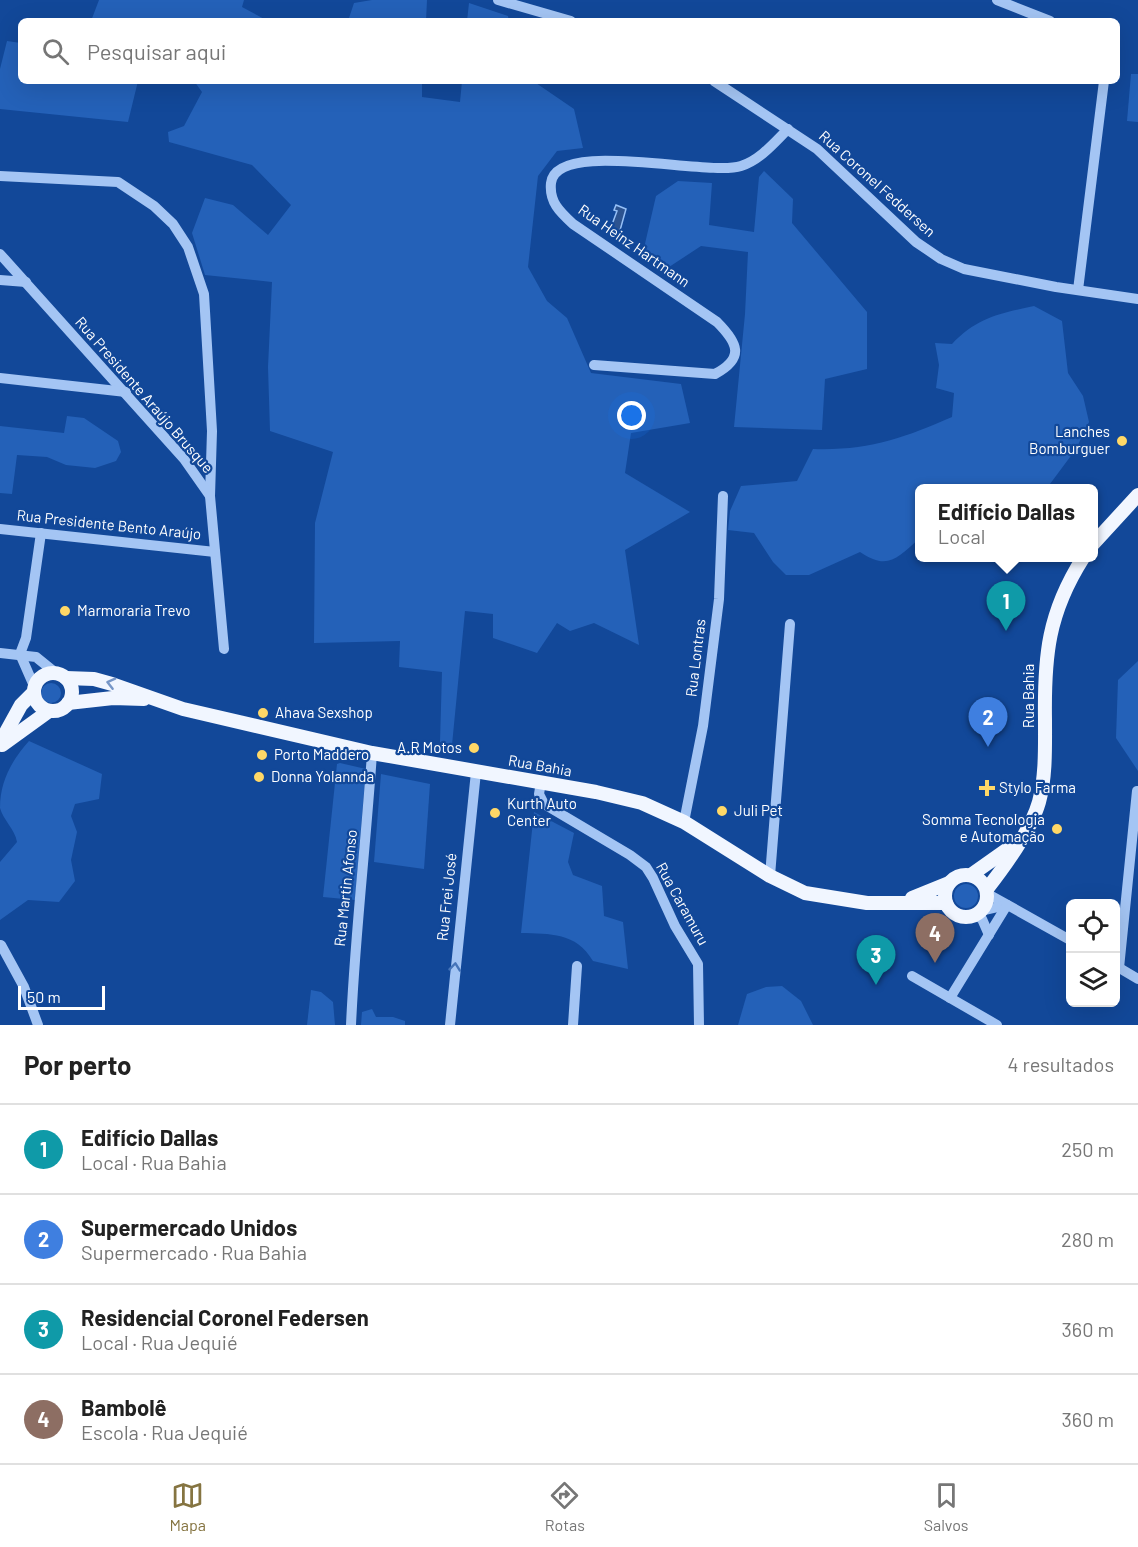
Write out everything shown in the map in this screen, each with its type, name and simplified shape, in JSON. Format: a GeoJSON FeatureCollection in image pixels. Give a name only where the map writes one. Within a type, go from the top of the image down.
{"type":"FeatureCollection","features":[{"type":"Feature","properties":{"kind":"main road"},"geometry":{"type":"LineString","coordinates":[[1098,539],[1133,505],[1138,495]]}},
{"type":"Feature","properties":{"kind":"main road","name":"Rua Bahia"},"geometry":{"type":"LineString","coordinates":[[987,892],[1038,805],[1045,751],[1044,669],[1049,632],[1066,584],[1080,562]]}},
{"type":"Feature","properties":{"kind":"main road"},"geometry":{"type":"LineString","coordinates":[[43,676],[61,676],[72,690],[68,703],[59,710],[49,711],[0,745],[21,705],[43,676]]}},
{"type":"Feature","properties":{"kind":"main road","name":"Rua Bahia"},"geometry":{"type":"LineString","coordinates":[[61,676],[94,679],[118,685],[153,699],[249,726],[372,753],[625,799],[684,822],[770,876],[805,893],[867,903],[904,901],[946,903]]}},
{"type":"Feature","properties":{"kind":"main road"},"geometry":{"type":"LineString","coordinates":[[34,689],[36,702],[49,711]]}},
{"type":"Feature","properties":{"kind":"main road","name":"Rua Bahia"},"geometry":{"type":"LineString","coordinates":[[68,703],[113,698],[153,699]]}},
{"type":"Feature","properties":{"kind":"main road","name":"Rua Bahia"},"geometry":{"type":"LineString","coordinates":[[971,875],[1002,855],[1020,838]]}},
{"type":"Feature","properties":{"kind":"main road"},"geometry":{"type":"LineString","coordinates":[[971,875],[981,880],[987,892],[979,913],[959,916],[946,903],[945,893],[949,882],[959,876],[971,875]]}},
{"type":"Feature","properties":{"kind":"main road","name":"Rua Bahia"},"geometry":{"type":"LineString","coordinates":[[904,901],[949,882]]}},
{"type":"Feature","properties":{"kind":"street"},"geometry":{"type":"LineString","coordinates":[[498,0],[562,18]]}},
{"type":"Feature","properties":{"kind":"street"},"geometry":{"type":"LineString","coordinates":[[997,0],[1042,18]]}},
{"type":"Feature","properties":{"kind":"street","name":"Rua Coronel Feddersen"},"geometry":{"type":"LineString","coordinates":[[719,84],[817,149],[916,242],[940,260],[964,269],[1138,299]]}},
{"type":"Feature","properties":{"kind":"street"},"geometry":{"type":"LineString","coordinates":[[1078,290],[1104,84]]}},
{"type":"Feature","properties":{"kind":"street","name":"Rua Heinz Hartmann"},"geometry":{"type":"LineString","coordinates":[[594,365],[715,374],[728,367],[735,356],[735,346],[731,336],[717,322],[573,224],[557,209],[550,195],[551,179],[562,165],[584,160],[718,169],[742,166],[763,154],[788,129]]}},
{"type":"Feature","properties":{"kind":"street"},"geometry":{"type":"LineString","coordinates":[[0,176],[118,182],[154,206],[173,224],[188,247],[204,294],[212,431],[210,496]]}},
{"type":"Feature","properties":{"kind":"street","name":"Rua Presidente Araújo Brusque"},"geometry":{"type":"LineString","coordinates":[[0,254],[126,392],[184,459],[210,496],[224,649]]}},
{"type":"Feature","properties":{"kind":"street"},"geometry":{"type":"LineString","coordinates":[[0,280],[26,282]]}},
{"type":"Feature","properties":{"kind":"street"},"geometry":{"type":"LineString","coordinates":[[0,378],[126,392]]}},
{"type":"Feature","properties":{"kind":"street","name":"Rua Lontras"},"geometry":{"type":"LineString","coordinates":[[684,822],[703,726],[719,599],[723,496]]}},
{"type":"Feature","properties":{"kind":"street","name":"Rua Presidente Bento Araújo"},"geometry":{"type":"LineString","coordinates":[[0,529],[215,552]]}},
{"type":"Feature","properties":{"kind":"street"},"geometry":{"type":"LineString","coordinates":[[34,689],[20,654],[26,638],[41,533]]}},
{"type":"Feature","properties":{"kind":"street"},"geometry":{"type":"LineString","coordinates":[[770,876],[790,624]]}},
{"type":"Feature","properties":{"kind":"street"},"geometry":{"type":"LineString","coordinates":[[0,652],[36,657],[61,676]]}},
{"type":"Feature","properties":{"kind":"street","name":"Rua Martin Afonso"},"geometry":{"type":"LineString","coordinates":[[351,1025],[354,946],[365,864],[372,753]]}},
{"type":"Feature","properties":{"kind":"street","name":"Rua Frei José"},"geometry":{"type":"LineString","coordinates":[[450,1025],[476,772]]}},
{"type":"Feature","properties":{"kind":"street","name":"Rua Caramuru"},"geometry":{"type":"LineString","coordinates":[[541,782],[538,794],[544,804],[630,855],[646,867],[675,926],[698,964],[699,1025]]}},
{"type":"Feature","properties":{"kind":"street"},"geometry":{"type":"LineString","coordinates":[[1119,953],[1135,834],[1137,791]]}},
{"type":"Feature","properties":{"kind":"street"},"geometry":{"type":"LineString","coordinates":[[987,892],[1066,937]]}},
{"type":"Feature","properties":{"kind":"street"},"geometry":{"type":"LineString","coordinates":[[989,935],[979,913],[1007,905]]}},
{"type":"Feature","properties":{"kind":"street"},"geometry":{"type":"LineString","coordinates":[[950,998],[1007,905]]}},
{"type":"Feature","properties":{"kind":"street"},"geometry":{"type":"LineString","coordinates":[[1,945],[24,987],[38,1025]]}},
{"type":"Feature","properties":{"kind":"street"},"geometry":{"type":"LineString","coordinates":[[573,1025],[577,966]]}},
{"type":"Feature","properties":{"kind":"street"},"geometry":{"type":"LineString","coordinates":[[1120,969],[1138,979]]}},
{"type":"Feature","properties":{"kind":"street"},"geometry":{"type":"LineString","coordinates":[[912,976],[997,1025]]}},
{"type":"Feature","properties":{"kind":"shaded area"},"geometry":{"type":"Polygon","coordinates":[[[99,0],[244,0],[242,7],[262,18],[92,18],[99,0]]]}},
{"type":"Feature","properties":{"kind":"shaded area"},"geometry":{"type":"Polygon","coordinates":[[[372,0],[427,0],[426,18],[349,18],[354,3],[372,0]]]}},
{"type":"Feature","properties":{"kind":"shaded area"},"geometry":{"type":"Polygon","coordinates":[[[469,3],[508,18],[467,18],[469,3]]]}},
{"type":"Feature","properties":{"kind":"shaded area"},"geometry":{"type":"Polygon","coordinates":[[[7,41],[18,43],[18,84],[137,84],[128,122],[0,109],[0,69],[7,41]]]}},
{"type":"Feature","properties":{"kind":"shaded area"},"geometry":{"type":"Polygon","coordinates":[[[1131,74],[1138,74],[1138,122],[1127,121],[1131,74]]]}},
{"type":"Feature","properties":{"kind":"shaded area"},"geometry":{"type":"Polygon","coordinates":[[[196,84],[422,84],[422,97],[460,102],[462,84],[537,84],[574,109],[583,148],[557,151],[538,176],[528,267],[547,301],[567,318],[591,373],[681,384],[690,423],[631,433],[625,473],[690,512],[625,550],[639,645],[594,623],[570,631],[557,623],[537,653],[493,638],[493,614],[465,611],[452,745],[440,742],[442,672],[399,667],[400,641],[314,643],[315,523],[333,452],[270,431],[268,367],[272,282],[205,275],[192,233],[205,198],[233,205],[268,235],[291,205],[252,165],[169,142],[168,132],[184,126],[202,92],[196,84]]]}},
{"type":"Feature","properties":{"kind":"shaded area"},"geometry":{"type":"Polygon","coordinates":[[[764,171],[793,199],[792,223],[867,312],[867,369],[825,379],[822,430],[734,427],[745,314],[748,252],[701,246],[666,269],[644,248],[656,196],[678,181],[712,183],[709,225],[754,232],[759,177],[764,171]]]}},
{"type":"Feature","properties":{"kind":"shaded area"},"geometry":{"type":"Polygon","coordinates":[[[616,205],[626,209],[619,234],[610,230],[617,211],[614,210],[616,205]]]}},
{"type":"Feature","properties":{"kind":"shaded area"},"geometry":{"type":"Polygon","coordinates":[[[1034,306],[1062,321],[1068,373],[1083,396],[1089,422],[1076,449],[1050,484],[915,484],[915,542],[904,552],[892,560],[878,561],[860,552],[809,575],[786,575],[773,562],[754,533],[728,530],[730,511],[741,486],[797,481],[813,449],[851,448],[885,442],[952,417],[954,393],[936,388],[939,365],[935,343],[952,344],[980,322],[1000,314],[1034,306]]]}},
{"type":"Feature","properties":{"kind":"shaded area"},"geometry":{"type":"Polygon","coordinates":[[[67,416],[84,418],[118,441],[121,452],[116,461],[95,468],[66,465],[47,457],[17,455],[12,494],[0,493],[0,426],[64,433],[67,416]]]}},
{"type":"Feature","properties":{"kind":"shaded area"},"geometry":{"type":"Polygon","coordinates":[[[1138,661],[1138,771],[1116,738],[1118,680],[1138,661]]]}},
{"type":"Feature","properties":{"kind":"shaded area"},"geometry":{"type":"Polygon","coordinates":[[[51,683],[58,686],[61,693],[58,700],[51,703],[44,700],[41,693],[44,686],[51,683]]]}},
{"type":"Feature","properties":{"kind":"shaded area"},"geometry":{"type":"Polygon","coordinates":[[[29,741],[102,774],[99,799],[75,804],[71,816],[77,832],[71,860],[75,881],[59,902],[28,900],[0,920],[0,862],[17,842],[0,808],[2,789],[8,771],[29,741]]]}},
{"type":"Feature","properties":{"kind":"shaded area"},"geometry":{"type":"Polygon","coordinates":[[[337,764],[366,769],[355,900],[323,897],[337,764]]]}},
{"type":"Feature","properties":{"kind":"shaded area"},"geometry":{"type":"Polygon","coordinates":[[[381,774],[430,784],[424,869],[374,862],[381,774]]]}},
{"type":"Feature","properties":{"kind":"shaded area"},"geometry":{"type":"Polygon","coordinates":[[[534,812],[574,833],[568,862],[573,875],[602,886],[604,916],[623,922],[628,969],[593,961],[579,945],[562,936],[521,933],[534,812]]]}},
{"type":"Feature","properties":{"kind":"shaded area"},"geometry":{"type":"Polygon","coordinates":[[[966,884],[975,887],[978,896],[975,905],[966,908],[957,905],[954,896],[957,887],[966,884]]]}},
{"type":"Feature","properties":{"kind":"shaded area"},"geometry":{"type":"Polygon","coordinates":[[[782,986],[801,1001],[813,1025],[738,1025],[747,994],[766,987],[782,986]]]}},
{"type":"Feature","properties":{"kind":"shaded area"},"geometry":{"type":"Polygon","coordinates":[[[311,990],[321,992],[333,1002],[335,1025],[307,1025],[311,990]]]}},
{"type":"Feature","properties":{"kind":"shaded area"},"geometry":{"type":"Polygon","coordinates":[[[372,1009],[376,1017],[393,1017],[405,1021],[405,1025],[361,1025],[362,1012],[372,1009]]]}},
{"type":"Feature","properties":{"kind":"place","name":"Lanches Bomburguer"},"geometry":{"type":"Point","coordinates":[1122,441]}},
{"type":"Feature","properties":{"kind":"place","name":"Marmoraria Trevo"},"geometry":{"type":"Point","coordinates":[65,611]}},
{"type":"Feature","properties":{"kind":"place","name":"Edifício Dallas"},"geometry":{"type":"Point","coordinates":[1006,631]}},
{"type":"Feature","properties":{"kind":"place","name":"Ahava Sexshop"},"geometry":{"type":"Point","coordinates":[263,713]}},
{"type":"Feature","properties":{"kind":"place","name":"Supermercado Unidos"},"geometry":{"type":"Point","coordinates":[988,747]}},
{"type":"Feature","properties":{"kind":"place","name":"A.R Motos"},"geometry":{"type":"Point","coordinates":[474,748]}},
{"type":"Feature","properties":{"kind":"place","name":"Porto Maddero"},"geometry":{"type":"Point","coordinates":[262,755]}},
{"type":"Feature","properties":{"kind":"place","name":"Donna Yolannda"},"geometry":{"type":"Point","coordinates":[259,777]}},
{"type":"Feature","properties":{"kind":"place","name":"Stylo Farma"},"geometry":{"type":"Point","coordinates":[987,788]}},
{"type":"Feature","properties":{"kind":"place","name":"Juli Pet"},"geometry":{"type":"Point","coordinates":[722,811]}},
{"type":"Feature","properties":{"kind":"place","name":"Kurth Auto Center"},"geometry":{"type":"Point","coordinates":[495,813]}},
{"type":"Feature","properties":{"kind":"place","name":"Somma Tecnologia e Automação"},"geometry":{"type":"Point","coordinates":[1057,829]}},
{"type":"Feature","properties":{"kind":"place","name":"Bambolê"},"geometry":{"type":"Point","coordinates":[935,963]}},
{"type":"Feature","properties":{"kind":"place","name":"Residencial Coronel Federsen"},"geometry":{"type":"Point","coordinates":[876,985]}}]}
